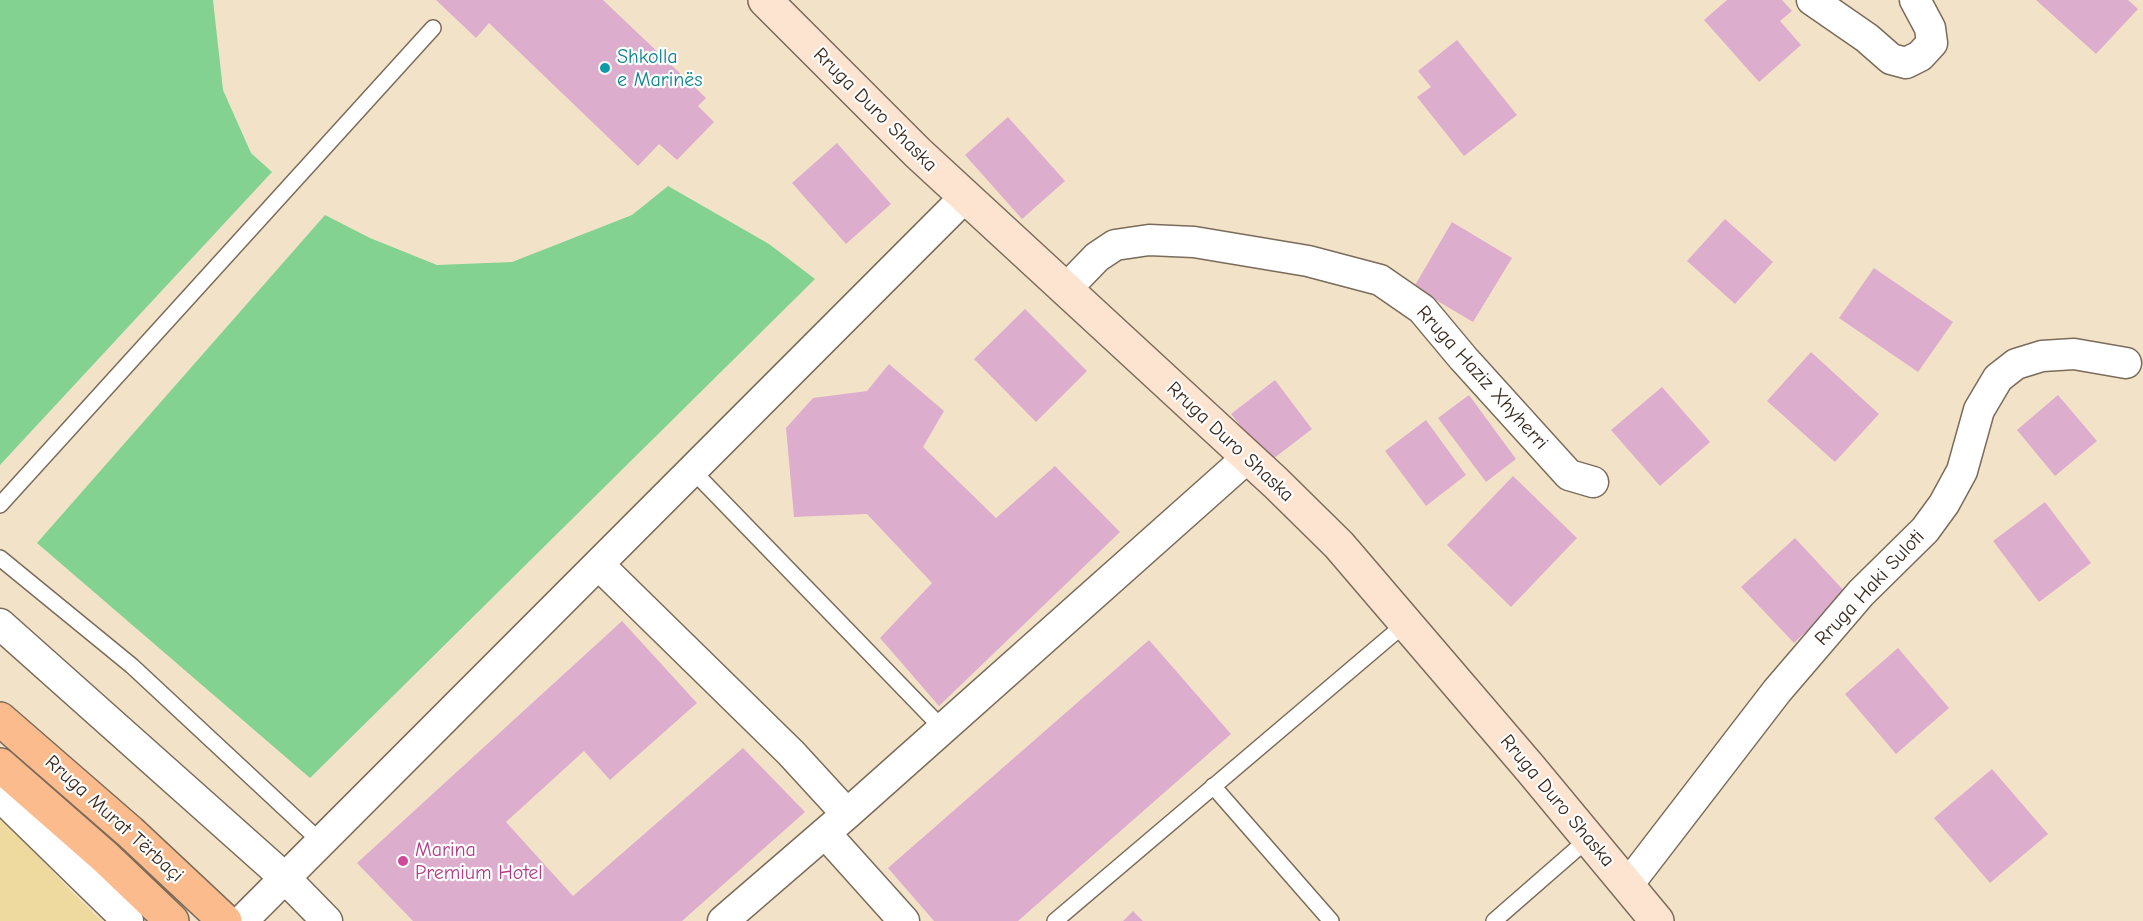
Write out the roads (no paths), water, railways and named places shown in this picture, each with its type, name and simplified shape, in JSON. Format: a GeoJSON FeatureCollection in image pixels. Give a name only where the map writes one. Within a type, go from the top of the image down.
{"type":"FeatureCollection","features":[{"type":"Feature","properties":{"kind":"main road","name":"Rruga Duro Shaska"},"geometry":{"type":"LineString","coordinates":[[765,0],[909,145],[1248,457],[1339,545],[1657,921]]}},
{"type":"Feature","properties":{"kind":"main road","name":"Rruga Murat Tërbaçi"},"geometry":{"type":"LineString","coordinates":[[0,720],[130,832],[225,921]]}},
{"type":"Feature","properties":{"kind":"main road","name":"Rruga Murat Tërbaçi"},"geometry":{"type":"LineString","coordinates":[[0,765],[105,857],[172,921]]}},
{"type":"Feature","properties":{"kind":"street"},"geometry":{"type":"LineString","coordinates":[[1812,0],[1867,38],[1891,59],[1906,63],[1920,56],[1932,43],[1929,28],[1915,0]]}},
{"type":"Feature","properties":{"kind":"street"},"geometry":{"type":"LineString","coordinates":[[242,921],[965,197]]}},
{"type":"Feature","properties":{"kind":"street","name":"Rruga Haziz Xhyherri"},"geometry":{"type":"LineString","coordinates":[[1065,290],[1097,257],[1115,245],[1149,240],[1194,242],[1308,261],[1380,280],[1422,309],[1569,475],[1593,482]]}},
{"type":"Feature","properties":{"kind":"street","name":"Rruga Haki Suloti"},"geometry":{"type":"LineString","coordinates":[[1627,886],[1777,691],[1861,593],[1925,531],[1944,504],[1962,471],[1979,410],[1998,378],[2016,364],[2042,356],[2074,354],[2135,365]]}},
{"type":"Feature","properties":{"kind":"street"},"geometry":{"type":"LineString","coordinates":[[723,921],[836,824],[1248,457]]}},
{"type":"Feature","properties":{"kind":"street"},"geometry":{"type":"LineString","coordinates":[[599,565],[791,753],[836,824],[904,921]]}},
{"type":"Feature","properties":{"kind":"street"},"geometry":{"type":"LineString","coordinates":[[0,624],[285,878],[327,921]]}},
{"type":"Feature","properties":{"kind":"street"},"geometry":{"type":"LineString","coordinates":[[0,795],[128,921]]}},
{"type":"Feature","properties":{"kind":"lane"},"geometry":{"type":"LineString","coordinates":[[0,505],[433,28]]}},
{"type":"Feature","properties":{"kind":"lane"},"geometry":{"type":"LineString","coordinates":[[693,471],[943,729]]}},
{"type":"Feature","properties":{"kind":"lane"},"geometry":{"type":"LineString","coordinates":[[0,558],[132,666],[321,842]]}},
{"type":"Feature","properties":{"kind":"lane"},"geometry":{"type":"LineString","coordinates":[[1055,921],[1406,622]]}},
{"type":"Feature","properties":{"kind":"lane"},"geometry":{"type":"LineString","coordinates":[[1213,786],[1331,921]]}},
{"type":"Feature","properties":{"kind":"lane"},"geometry":{"type":"LineString","coordinates":[[1494,921],[1588,838]]}},
{"type":"Feature","properties":{"kind":"place","name":"Shkolla e Marinës"},"geometry":{"type":"Point","coordinates":[605,68]}},
{"type":"Feature","properties":{"kind":"place","name":"Marina Premium Hotel"},"geometry":{"type":"Point","coordinates":[403,861]}}]}
